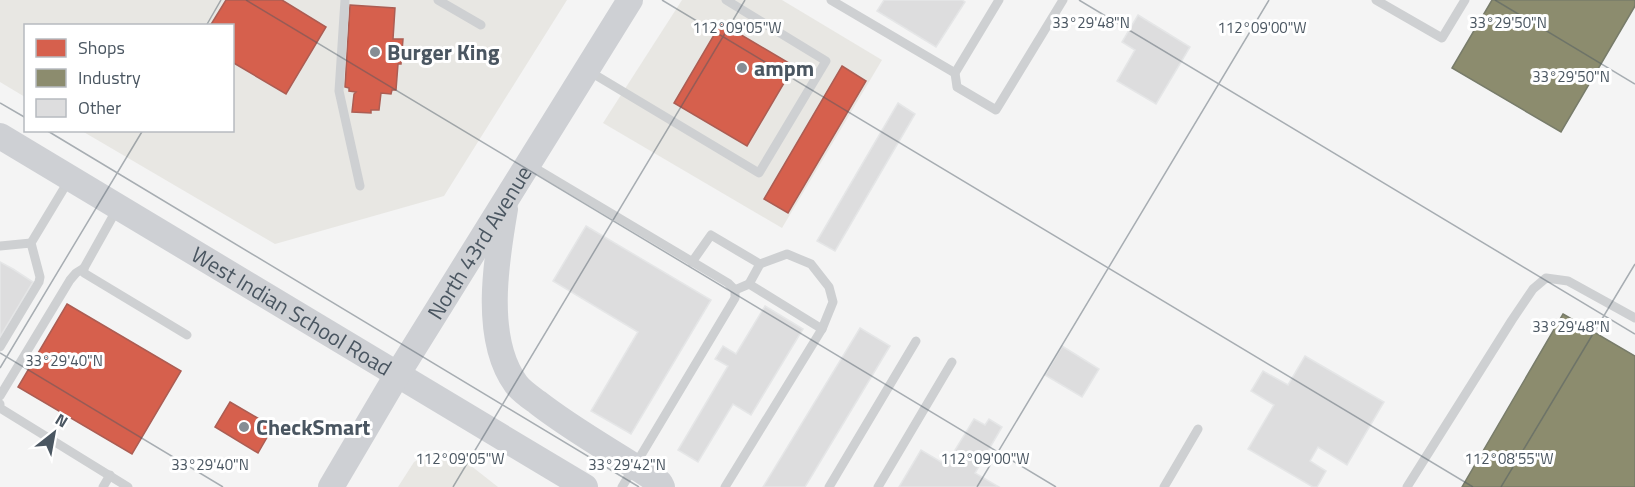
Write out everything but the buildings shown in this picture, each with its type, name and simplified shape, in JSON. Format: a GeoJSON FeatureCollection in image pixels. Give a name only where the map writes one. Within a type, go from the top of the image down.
{"type":"FeatureCollection","features":[{"type":"Feature","properties":{"kind":"main road","name":"North 43rd Avenue"},"geometry":{"type":"LineString","coordinates":[[331,487],[397,375],[630,0]]}},
{"type":"Feature","properties":{"kind":"main road","name":"West Indian School Road"},"geometry":{"type":"LineString","coordinates":[[0,136],[585,487]]}},
{"type":"Feature","properties":{"kind":"main road"},"geometry":{"type":"LineString","coordinates":[[507,196],[495,293],[496,324],[504,364],[517,386],[629,477],[660,483],[662,487]]}},
{"type":"Feature","properties":{"kind":"lane"},"geometry":{"type":"LineString","coordinates":[[345,0],[339,91],[360,186]]}},
{"type":"Feature","properties":{"kind":"lane"},"geometry":{"type":"LineString","coordinates":[[438,0],[481,25]]}},
{"type":"Feature","properties":{"kind":"lane"},"geometry":{"type":"LineString","coordinates":[[587,70],[759,173],[826,61],[726,0]]}},
{"type":"Feature","properties":{"kind":"lane"},"geometry":{"type":"LineString","coordinates":[[831,0],[954,73]]}},
{"type":"Feature","properties":{"kind":"lane"},"geometry":{"type":"LineString","coordinates":[[999,0],[954,73],[957,87],[996,110],[1064,0]]}},
{"type":"Feature","properties":{"kind":"lane"},"geometry":{"type":"LineString","coordinates":[[1376,0],[1442,38],[1465,0]]}},
{"type":"Feature","properties":{"kind":"lane"},"geometry":{"type":"LineString","coordinates":[[528,164],[728,283],[735,290],[735,298],[629,477]]}},
{"type":"Feature","properties":{"kind":"lane"},"geometry":{"type":"LineString","coordinates":[[0,347],[39,282],[40,277],[31,243],[70,178]]}},
{"type":"Feature","properties":{"kind":"lane"},"geometry":{"type":"LineString","coordinates":[[0,396],[70,280],[84,268],[118,207]]}},
{"type":"Feature","properties":{"kind":"lane"},"geometry":{"type":"LineString","coordinates":[[692,262],[711,235],[760,264]]}},
{"type":"Feature","properties":{"kind":"lane"},"geometry":{"type":"LineString","coordinates":[[0,246],[31,243]]}},
{"type":"Feature","properties":{"kind":"lane"},"geometry":{"type":"LineString","coordinates":[[725,487],[822,329],[833,302],[829,287],[811,264],[787,254],[760,264],[749,284],[735,290]]}},
{"type":"Feature","properties":{"kind":"lane"},"geometry":{"type":"LineString","coordinates":[[84,268],[84,273],[187,335]]}},
{"type":"Feature","properties":{"kind":"lane"},"geometry":{"type":"LineString","coordinates":[[1407,487],[1512,320],[1533,289],[1546,278],[1568,281],[1635,318]]}},
{"type":"Feature","properties":{"kind":"lane"},"geometry":{"type":"LineString","coordinates":[[749,284],[822,329]]}},
{"type":"Feature","properties":{"kind":"lane"},"geometry":{"type":"LineString","coordinates":[[829,487],[916,341]]}},
{"type":"Feature","properties":{"kind":"lane"},"geometry":{"type":"LineString","coordinates":[[878,487],[952,362]]}},
{"type":"Feature","properties":{"kind":"lane"},"geometry":{"type":"LineString","coordinates":[[0,404],[0,408],[128,487]]}},
{"type":"Feature","properties":{"kind":"lane"},"geometry":{"type":"LineString","coordinates":[[1164,487],[1198,429]]}},
{"type":"Feature","properties":{"kind":"lane"},"geometry":{"type":"LineString","coordinates":[[103,487],[110,475]]}},
{"type":"Feature","properties":{"kind":"shaded area"},"geometry":{"type":"Polygon","coordinates":[[[0,0],[567,0],[444,196],[275,244],[84,132],[234,132],[234,24],[24,24],[24,96],[0,82],[0,0]]]}},
{"type":"Feature","properties":{"kind":"shaded area"},"geometry":{"type":"Polygon","coordinates":[[[682,0],[782,0],[882,60],[782,228],[603,123],[682,0]]]}},
{"type":"Feature","properties":{"kind":"shaded area"},"geometry":{"type":"Polygon","coordinates":[[[452,451],[498,487],[398,487],[414,462],[432,452],[452,451]]]}},
{"type":"Feature","properties":{"kind":"place","name":"Burger King"},"geometry":{"type":"Point","coordinates":[375,52]}},
{"type":"Feature","properties":{"kind":"place","name":"ampm"},"geometry":{"type":"Point","coordinates":[742,68]}},
{"type":"Feature","properties":{"kind":"place","name":"CheckSmart"},"geometry":{"type":"Point","coordinates":[244,427]}}]}
